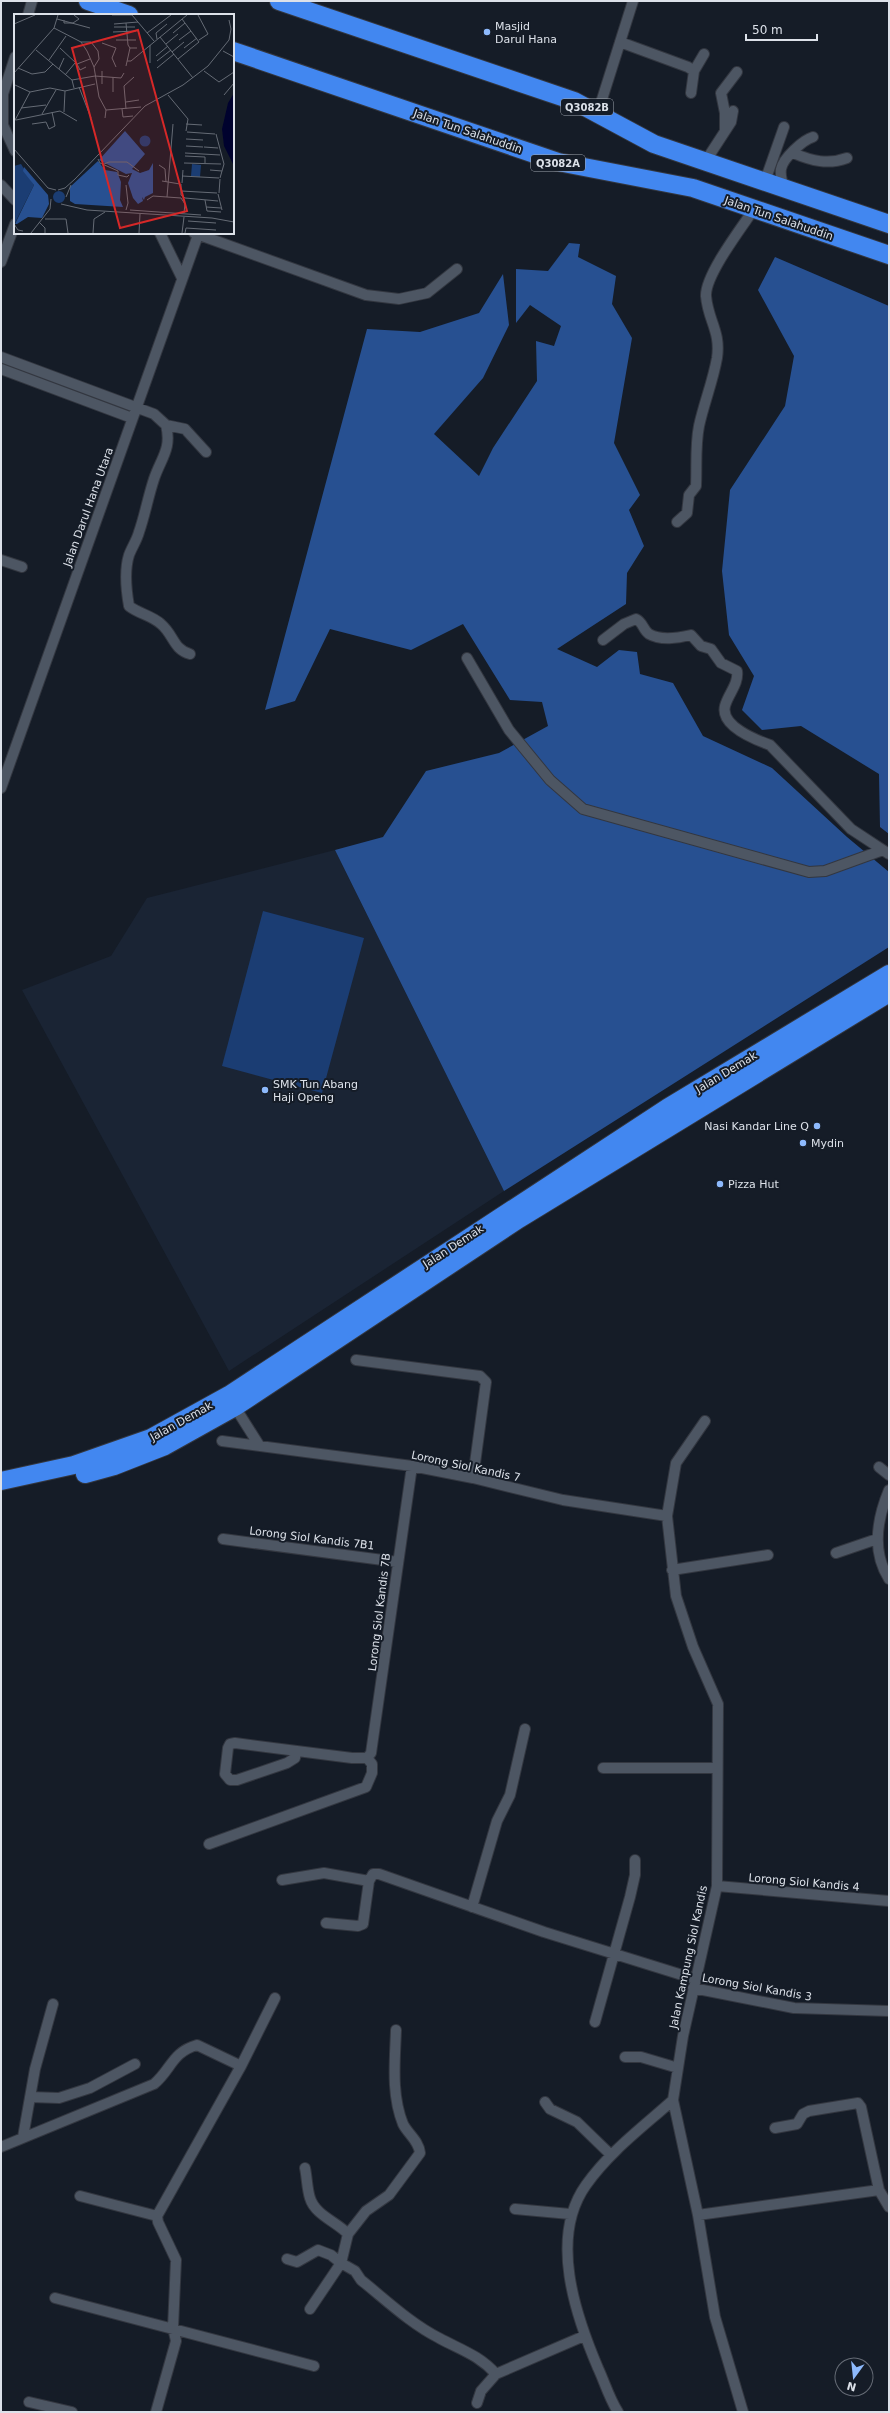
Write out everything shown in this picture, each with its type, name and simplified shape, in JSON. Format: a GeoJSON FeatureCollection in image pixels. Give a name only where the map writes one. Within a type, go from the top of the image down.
{"type":"FeatureCollection","features":[{"type":"Feature","properties":{"kind":"highway"},"geometry":{"type":"LineString","coordinates":[[88,1],[126,14]]}},
{"type":"Feature","properties":{"kind":"highway","name":"Q3082B"},"geometry":{"type":"LineString","coordinates":[[279,1],[574,101],[598,112],[654,144],[889,224]]}},
{"type":"Feature","properties":{"kind":"highway","name":"Jalan Tun Salahuddin"},"geometry":{"type":"LineString","coordinates":[[234,51],[558,162],[693,188],[889,255]]}},
{"type":"Feature","properties":{"kind":"highway","name":"Jalan Demak"},"geometry":{"type":"LineString","coordinates":[[1,1481],[74,1465],[144,1441],[229,1395],[667,1108],[889,974]]}},
{"type":"Feature","properties":{"kind":"highway","name":"Jalan Demak"},"geometry":{"type":"LineString","coordinates":[[1,1493],[114,1466],[165,1446],[235,1407],[519,1219],[889,993]]}},
{"type":"Feature","properties":{"kind":"street"},"geometry":{"type":"LineString","coordinates":[[28,14],[32,1]]}},
{"type":"Feature","properties":{"kind":"street"},"geometry":{"type":"LineString","coordinates":[[598,112],[633,1]]}},
{"type":"Feature","properties":{"kind":"street"},"geometry":{"type":"LineString","coordinates":[[620,42],[688,67],[694,71]]}},
{"type":"Feature","properties":{"kind":"street"},"geometry":{"type":"LineString","coordinates":[[691,93],[694,71],[704,54]]}},
{"type":"Feature","properties":{"kind":"street"},"geometry":{"type":"LineString","coordinates":[[14,59],[3,94],[3,125],[14,149]]}},
{"type":"Feature","properties":{"kind":"street"},"geometry":{"type":"LineString","coordinates":[[724,130],[725,113],[721,93],[737,72]]}},
{"type":"Feature","properties":{"kind":"street"},"geometry":{"type":"LineString","coordinates":[[704,162],[724,130],[731,122],[733,111]]}},
{"type":"Feature","properties":{"kind":"street"},"geometry":{"type":"LineString","coordinates":[[765,181],[784,127]]}},
{"type":"Feature","properties":{"kind":"street"},"geometry":{"type":"LineString","coordinates":[[784,188],[781,170],[800,144],[813,137]]}},
{"type":"Feature","properties":{"kind":"street"},"geometry":{"type":"LineString","coordinates":[[793,153],[823,162],[832,162],[847,158]]}},
{"type":"Feature","properties":{"kind":"street"},"geometry":{"type":"LineString","coordinates":[[1,185],[14,199]]}},
{"type":"Feature","properties":{"kind":"street"},"geometry":{"type":"LineString","coordinates":[[677,522],[687,513],[689,495],[696,486],[694,466],[699,426],[717,358],[719,340],[708,309],[706,294],[709,283],[722,256],[754,209]]}},
{"type":"Feature","properties":{"kind":"street"},"geometry":{"type":"LineString","coordinates":[[1,262],[14,227]]}},
{"type":"Feature","properties":{"kind":"street"},"geometry":{"type":"LineString","coordinates":[[160,234],[182,278]]}},
{"type":"Feature","properties":{"kind":"street","name":"Jalan Darul Hana Utara"},"geometry":{"type":"LineString","coordinates":[[1,788],[182,278],[196,234],[366,295],[398,299],[427,293],[457,269]]}},
{"type":"Feature","properties":{"kind":"street"},"geometry":{"type":"LineString","coordinates":[[1,357],[154,414],[166,425],[185,429],[206,452]]}},
{"type":"Feature","properties":{"kind":"street"},"geometry":{"type":"LineString","coordinates":[[1,369],[132,418]]}},
{"type":"Feature","properties":{"kind":"street"},"geometry":{"type":"LineString","coordinates":[[166,425],[169,438],[168,448],[153,481],[139,532],[129,556],[126,574],[127,594],[129,606],[137,612],[154,618],[163,626],[180,651],[190,654]]}},
{"type":"Feature","properties":{"kind":"street"},"geometry":{"type":"LineString","coordinates":[[1,560],[22,567]]}},
{"type":"Feature","properties":{"kind":"street"},"geometry":{"type":"LineString","coordinates":[[603,640],[624,624],[636,619],[653,635],[667,638],[691,635],[701,646],[708,647],[721,663],[736,671],[735,683],[725,706],[724,713],[727,720],[757,740],[770,745],[851,829],[886,852]]}},
{"type":"Feature","properties":{"kind":"street"},"geometry":{"type":"LineString","coordinates":[[467,658],[510,730],[550,780],[583,809],[809,872],[825,871],[886,852]]}},
{"type":"Feature","properties":{"kind":"street"},"geometry":{"type":"LineString","coordinates":[[356,1360],[480,1376],[486,1382],[473,1478]]}},
{"type":"Feature","properties":{"kind":"street"},"geometry":{"type":"LineString","coordinates":[[235,1407],[259,1445]]}},
{"type":"Feature","properties":{"kind":"street","name":"Jalan Kampung Siol Kandis"},"geometry":{"type":"LineString","coordinates":[[705,1421],[676,1463],[667,1516],[676,1596],[691,1640],[718,1704],[716,1886],[694,1984],[673,2100],[698,2215],[715,2317],[743,2412]]}},
{"type":"Feature","properties":{"kind":"street","name":"Lorong Siol Kandis 7"},"geometry":{"type":"LineString","coordinates":[[222,1441],[412,1466],[473,1478],[563,1500],[667,1516]]}},
{"type":"Feature","properties":{"kind":"street","name":"Lorong Siol Kandis 7B"},"geometry":{"type":"LineString","coordinates":[[367,1758],[371,1754],[412,1466]]}},
{"type":"Feature","properties":{"kind":"street"},"geometry":{"type":"LineString","coordinates":[[879,1466],[889,1475]]}},
{"type":"Feature","properties":{"kind":"street"},"geometry":{"type":"LineString","coordinates":[[889,1490],[878,1518],[877,1539],[885,1573],[889,1579]]}},
{"type":"Feature","properties":{"kind":"street","name":"Lorong Siol Kandis 7B1"},"geometry":{"type":"LineString","coordinates":[[223,1539],[398,1562]]}},
{"type":"Feature","properties":{"kind":"street"},"geometry":{"type":"LineString","coordinates":[[836,1554],[877,1539]]}},
{"type":"Feature","properties":{"kind":"street"},"geometry":{"type":"LineString","coordinates":[[672,1570],[768,1555]]}},
{"type":"Feature","properties":{"kind":"street"},"geometry":{"type":"LineString","coordinates":[[472,1907],[497,1821],[510,1795],[526,1728]]}},
{"type":"Feature","properties":{"kind":"street"},"geometry":{"type":"LineString","coordinates":[[209,1844],[366,1787],[372,1773],[372,1764],[367,1758],[352,1758],[235,1743],[230,1744],[228,1748],[225,1774],[230,1780],[238,1780],[287,1763],[295,1758],[296,1751]]}},
{"type":"Feature","properties":{"kind":"street"},"geometry":{"type":"LineString","coordinates":[[603,1768],[717,1768]]}},
{"type":"Feature","properties":{"kind":"street"},"geometry":{"type":"LineString","coordinates":[[595,2022],[635,1875],[635,1860]]}},
{"type":"Feature","properties":{"kind":"street"},"geometry":{"type":"LineString","coordinates":[[282,1880],[328,1874],[370,1881],[363,1924],[358,1926],[326,1923]]}},
{"type":"Feature","properties":{"kind":"street","name":"Lorong Siol Kandis 3"},"geometry":{"type":"LineString","coordinates":[[370,1881],[373,1874],[379,1874],[472,1907],[614,1954],[694,1984],[794,2008],[889,2011]]}},
{"type":"Feature","properties":{"kind":"street","name":"Lorong Siol Kandis 4"},"geometry":{"type":"LineString","coordinates":[[716,1886],[889,1901]]}},
{"type":"Feature","properties":{"kind":"street"},"geometry":{"type":"LineString","coordinates":[[156,2412],[176,2341],[173,2328],[176,2260],[158,2222],[157,2216],[241,2066],[275,1998]]}},
{"type":"Feature","properties":{"kind":"street"},"geometry":{"type":"LineString","coordinates":[[23,2137],[30,2097],[53,2004]]}},
{"type":"Feature","properties":{"kind":"street"},"geometry":{"type":"LineString","coordinates":[[310,2309],[341,2263],[348,2234],[366,2211],[389,2195],[420,2153],[419,2147],[404,2125],[395,2094],[394,2076],[396,2030]]}},
{"type":"Feature","properties":{"kind":"street"},"geometry":{"type":"LineString","coordinates":[[1,2147],[154,2084],[172,2060],[189,2047],[197,2045],[241,2066]]}},
{"type":"Feature","properties":{"kind":"street"},"geometry":{"type":"LineString","coordinates":[[625,2057],[641,2057],[678,2068]]}},
{"type":"Feature","properties":{"kind":"street"},"geometry":{"type":"LineString","coordinates":[[30,2097],[59,2098],[90,2088],[135,2064]]}},
{"type":"Feature","properties":{"kind":"street"},"geometry":{"type":"LineString","coordinates":[[618,2412],[610,2398],[584,2336],[572,2289],[568,2254],[570,2214],[586,2185],[610,2154],[673,2100]]}},
{"type":"Feature","properties":{"kind":"street"},"geometry":{"type":"LineString","coordinates":[[545,2102],[550,2109],[577,2122],[610,2154]]}},
{"type":"Feature","properties":{"kind":"street"},"geometry":{"type":"LineString","coordinates":[[775,2128],[797,2124],[803,2114],[809,2111],[858,2103],[862,2107],[879,2190],[889,2207]]}},
{"type":"Feature","properties":{"kind":"street"},"geometry":{"type":"LineString","coordinates":[[305,2168],[312,2203],[326,2218],[341,2226],[348,2234]]}},
{"type":"Feature","properties":{"kind":"street"},"geometry":{"type":"LineString","coordinates":[[698,2215],[879,2190]]}},
{"type":"Feature","properties":{"kind":"street"},"geometry":{"type":"LineString","coordinates":[[80,2196],[157,2216]]}},
{"type":"Feature","properties":{"kind":"street"},"geometry":{"type":"LineString","coordinates":[[516,2209],[570,2214]]}},
{"type":"Feature","properties":{"kind":"street"},"geometry":{"type":"LineString","coordinates":[[287,2259],[297,2262],[318,2250],[331,2255],[355,2271],[360,2280],[409,2318],[440,2338],[458,2346],[486,2363],[496,2374]]}},
{"type":"Feature","properties":{"kind":"street"},"geometry":{"type":"LineString","coordinates":[[55,2298],[314,2366]]}},
{"type":"Feature","properties":{"kind":"street"},"geometry":{"type":"LineString","coordinates":[[478,2403],[481,2391],[496,2374],[584,2336]]}},
{"type":"Feature","properties":{"kind":"street"},"geometry":{"type":"LineString","coordinates":[[30,2402],[72,2412]]}},
{"type":"Feature","properties":{"kind":"shaded area"},"geometry":{"type":"Polygon","coordinates":[[[569,243],[580,244],[578,257],[616,276],[612,304],[632,338],[614,443],[640,495],[629,510],[644,546],[627,573],[626,604],[557,649],[597,667],[619,650],[637,652],[640,674],[673,683],[703,736],[772,768],[847,837],[889,872],[889,947],[504,1191],[335,850],[383,837],[426,771],[499,753],[548,726],[542,702],[510,700],[463,624],[411,650],[330,629],[295,701],[265,710],[367,329],[420,332],[479,313],[503,274],[509,325],[483,378],[434,434],[479,476],[493,448],[537,381],[536,341],[554,346],[561,326],[530,305],[516,323],[516,269],[548,271],[569,243]]]}},
{"type":"Feature","properties":{"kind":"shaded area"},"geometry":{"type":"Polygon","coordinates":[[[775,257],[889,306],[889,834],[880,827],[879,774],[801,726],[762,730],[742,710],[754,676],[729,635],[722,571],[730,490],[785,406],[794,356],[758,290],[775,257]]]}},
{"type":"Feature","properties":{"kind":"shaded area","name":"SMK Tun Abang Haji Openg"},"geometry":{"type":"Polygon","coordinates":[[[335,850],[504,1191],[229,1371],[22,990],[111,956],[147,898],[335,850]]]}},
{"type":"Feature","properties":{"kind":"shaded area"},"geometry":{"type":"Polygon","coordinates":[[[263,911],[364,938],[322,1093],[222,1066],[263,911]]]}},
{"type":"Feature","properties":{"kind":"place","name":"Masjid Darul Hana"},"geometry":{"type":"Point","coordinates":[487,32]}},
{"type":"Feature","properties":{"kind":"place","name":"SMK Tun Abang Haji Openg"},"geometry":{"type":"Point","coordinates":[265,1090]}},
{"type":"Feature","properties":{"kind":"place","name":"Nasi Kandar Line Q"},"geometry":{"type":"Point","coordinates":[817,1126]}},
{"type":"Feature","properties":{"kind":"place","name":"Mydin"},"geometry":{"type":"Point","coordinates":[803,1143]}},
{"type":"Feature","properties":{"kind":"place","name":"Pizza Hut"},"geometry":{"type":"Point","coordinates":[720,1184]}}]}
